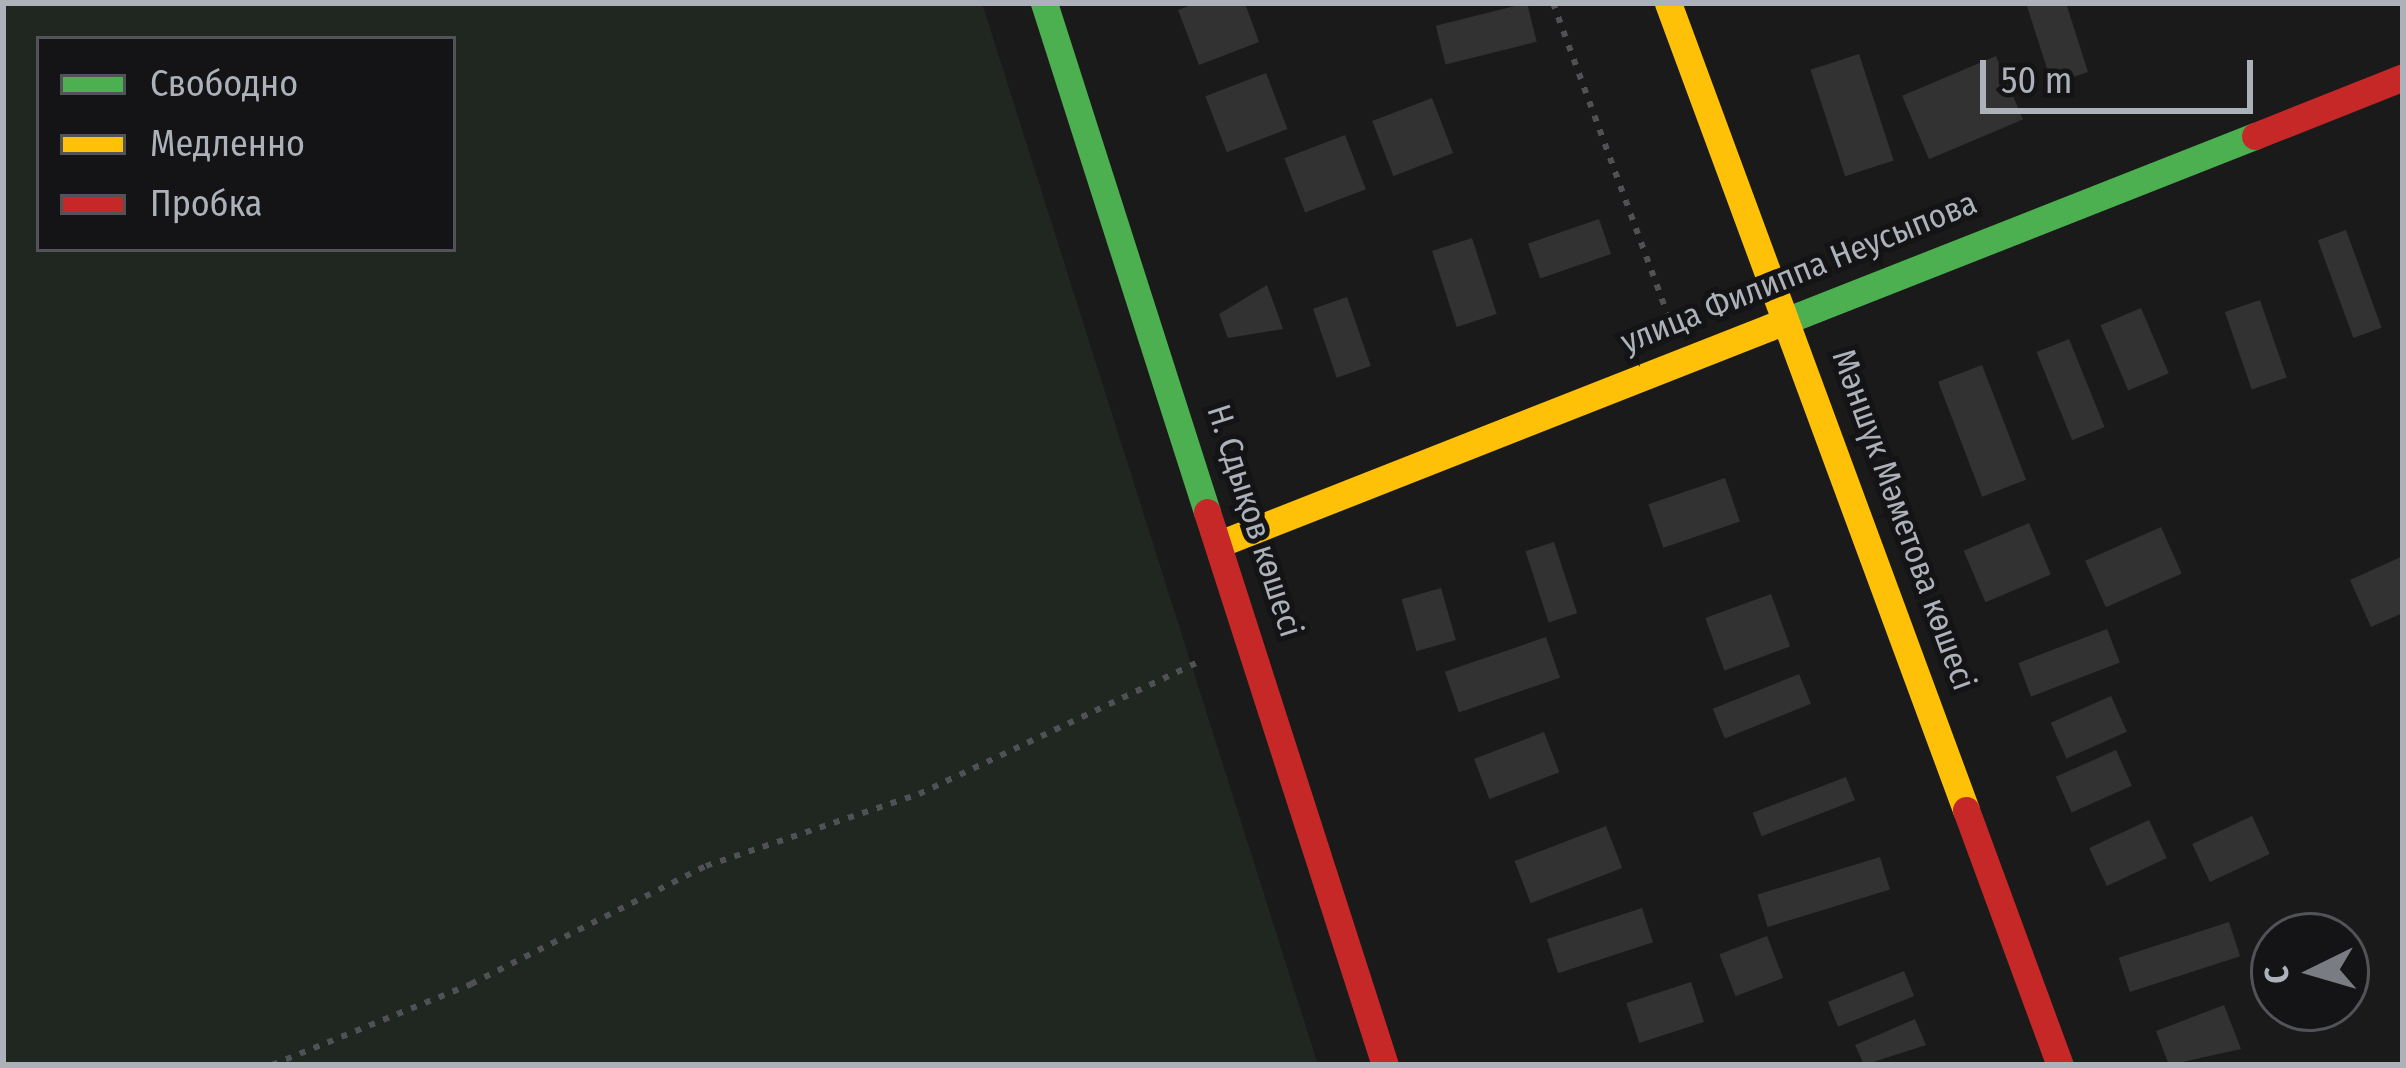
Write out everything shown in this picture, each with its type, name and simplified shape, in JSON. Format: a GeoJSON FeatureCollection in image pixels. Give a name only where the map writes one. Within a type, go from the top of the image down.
{"type":"FeatureCollection","features":[{"type":"Feature","properties":{"kind":"street","name":"Н. Сдықов көшесі"},"geometry":{"type":"LineString","coordinates":[[1044,3],[1224,542],[1384,1065]]}},
{"type":"Feature","properties":{"kind":"street","name":"Мәншүк Мәметова көшесі"},"geometry":{"type":"LineString","coordinates":[[1668,3],[1790,312],[2060,1065]]}},
{"type":"Feature","properties":{"kind":"street","name":"улица Филиппа Неусыпова"},"geometry":{"type":"LineString","coordinates":[[1224,542],[1684,359],[1790,312],[2403,77]]}},
{"type":"Feature","properties":{"kind":"path"},"geometry":{"type":"LineString","coordinates":[[1552,3],[1684,359]]}},
{"type":"Feature","properties":{"kind":"path"},"geometry":{"type":"LineString","coordinates":[[272,1065],[470,984],[706,866],[919,794],[1206,659]]}},
{"type":"Feature","properties":{"kind":"shaded area"},"geometry":{"type":"Polygon","coordinates":[[[3,3],[982,3],[1318,1065],[3,1065],[3,3]]]}},
{"type":"Feature","properties":{"kind":"building"},"geometry":{"type":"Polygon","coordinates":[[[1197,3],[1245,3],[1259,42],[1199,65],[1178,10],[1197,3]]]}},
{"type":"Feature","properties":{"kind":"building"},"geometry":{"type":"Polygon","coordinates":[[[1527,3],[1537,42],[1445,65],[1436,26],[1527,3]]]}},
{"type":"Feature","properties":{"kind":"building"},"geometry":{"type":"Polygon","coordinates":[[[2026,3],[2066,3],[2088,72],[2052,84],[2026,3]]]}},
{"type":"Feature","properties":{"kind":"building"},"geometry":{"type":"Polygon","coordinates":[[[1859,54],[1894,161],[1845,176],[1810,70],[1859,54]]]}},
{"type":"Feature","properties":{"kind":"building"},"geometry":{"type":"Polygon","coordinates":[[[1996,56],[2023,120],[1929,159],[1902,96],[1996,56]]]}},
{"type":"Feature","properties":{"kind":"building"},"geometry":{"type":"Polygon","coordinates":[[[1266,73],[1288,129],[1227,152],[1205,96],[1266,73]]]}},
{"type":"Feature","properties":{"kind":"building"},"geometry":{"type":"Polygon","coordinates":[[[1432,98],[1453,153],[1393,176],[1372,121],[1432,98]]]}},
{"type":"Feature","properties":{"kind":"building"},"geometry":{"type":"Polygon","coordinates":[[[1345,135],[1366,189],[1305,212],[1284,158],[1345,135]]]}},
{"type":"Feature","properties":{"kind":"building"},"geometry":{"type":"Polygon","coordinates":[[[1599,219],[1611,254],[1540,278],[1528,243],[1599,219]]]}},
{"type":"Feature","properties":{"kind":"building"},"geometry":{"type":"Polygon","coordinates":[[[2346,230],[2382,328],[2353,338],[2318,240],[2346,230]]]}},
{"type":"Feature","properties":{"kind":"building"},"geometry":{"type":"Polygon","coordinates":[[[1472,238],[1497,314],[1457,327],[1432,251],[1472,238]]]}},
{"type":"Feature","properties":{"kind":"building"},"geometry":{"type":"Polygon","coordinates":[[[1267,285],[1283,329],[1228,338],[1219,314],[1267,285]]]}},
{"type":"Feature","properties":{"kind":"building"},"geometry":{"type":"Polygon","coordinates":[[[1347,297],[1371,366],[1337,378],[1313,309],[1347,297]]]}},
{"type":"Feature","properties":{"kind":"building"},"geometry":{"type":"Polygon","coordinates":[[[2260,300],[2287,378],[2252,390],[2225,312],[2260,300]]]}},
{"type":"Feature","properties":{"kind":"building"},"geometry":{"type":"Polygon","coordinates":[[[2141,308],[2169,373],[2128,391],[2100,325],[2141,308]]]}},
{"type":"Feature","properties":{"kind":"building"},"geometry":{"type":"Polygon","coordinates":[[[2069,339],[2105,427],[2072,440],[2037,352],[2069,339]]]}},
{"type":"Feature","properties":{"kind":"building"},"geometry":{"type":"Polygon","coordinates":[[[1982,365],[2026,480],[1982,497],[1938,382],[1982,365]]]}},
{"type":"Feature","properties":{"kind":"building"},"geometry":{"type":"Polygon","coordinates":[[[1725,478],[1740,521],[1663,548],[1648,504],[1725,478]]]}},
{"type":"Feature","properties":{"kind":"building"},"geometry":{"type":"Polygon","coordinates":[[[2029,523],[2051,575],[1986,602],[1964,551],[2029,523]]]}},
{"type":"Feature","properties":{"kind":"building"},"geometry":{"type":"Polygon","coordinates":[[[2161,527],[2182,574],[2106,607],[2085,561],[2161,527]]]}},
{"type":"Feature","properties":{"kind":"building"},"geometry":{"type":"Polygon","coordinates":[[[1554,542],[1577,613],[1549,623],[1525,551],[1554,542]]]}},
{"type":"Feature","properties":{"kind":"building"},"geometry":{"type":"Polygon","coordinates":[[[2403,556],[2403,613],[2371,627],[2350,580],[2403,556]]]}},
{"type":"Feature","properties":{"kind":"building"},"geometry":{"type":"Polygon","coordinates":[[[1441,588],[1456,640],[1416,651],[1402,599],[1441,588]]]}},
{"type":"Feature","properties":{"kind":"building"},"geometry":{"type":"Polygon","coordinates":[[[1771,594],[1790,647],[1724,671],[1705,618],[1771,594]]]}},
{"type":"Feature","properties":{"kind":"building"},"geometry":{"type":"Polygon","coordinates":[[[2107,629],[2120,663],[2031,697],[2018,663],[2107,629]]]}},
{"type":"Feature","properties":{"kind":"building"},"geometry":{"type":"Polygon","coordinates":[[[1546,637],[1560,678],[1459,712],[1445,672],[1546,637]]]}},
{"type":"Feature","properties":{"kind":"building"},"geometry":{"type":"Polygon","coordinates":[[[1799,674],[1811,704],[1725,739],[1713,709],[1799,674]]]}},
{"type":"Feature","properties":{"kind":"building"},"geometry":{"type":"Polygon","coordinates":[[[2111,696],[2127,732],[2067,758],[2051,723],[2111,696]]]}},
{"type":"Feature","properties":{"kind":"building"},"geometry":{"type":"Polygon","coordinates":[[[1544,732],[1559,772],[1489,799],[1474,759],[1544,732]]]}},
{"type":"Feature","properties":{"kind":"building"},"geometry":{"type":"Polygon","coordinates":[[[2116,750],[2132,786],[2072,812],[2056,777],[2116,750]]]}},
{"type":"Feature","properties":{"kind":"building"},"geometry":{"type":"Polygon","coordinates":[[[1846,777],[1855,800],[1762,836],[1753,813],[1846,777]]]}},
{"type":"Feature","properties":{"kind":"building"},"geometry":{"type":"Polygon","coordinates":[[[2252,816],[2270,854],[2210,882],[2192,844],[2252,816]]]}},
{"type":"Feature","properties":{"kind":"building"},"geometry":{"type":"Polygon","coordinates":[[[2149,820],[2167,858],[2107,886],[2089,848],[2149,820]]]}},
{"type":"Feature","properties":{"kind":"building"},"geometry":{"type":"Polygon","coordinates":[[[1606,826],[1622,868],[1531,903],[1515,861],[1606,826]]]}},
{"type":"Feature","properties":{"kind":"building"},"geometry":{"type":"Polygon","coordinates":[[[1880,857],[1890,890],[1768,927],[1758,894],[1880,857]]]}},
{"type":"Feature","properties":{"kind":"building"},"geometry":{"type":"Polygon","coordinates":[[[1642,908],[1653,942],[1558,973],[1547,939],[1642,908]]]}},
{"type":"Feature","properties":{"kind":"building"},"geometry":{"type":"Polygon","coordinates":[[[2229,922],[2240,956],[2130,992],[2119,958],[2229,922]]]}},
{"type":"Feature","properties":{"kind":"building"},"geometry":{"type":"Polygon","coordinates":[[[1767,936],[1783,978],[1736,996],[1719,954],[1767,936]]]}},
{"type":"Feature","properties":{"kind":"building"},"geometry":{"type":"Polygon","coordinates":[[[1904,971],[1914,996],[1838,1027],[1828,1002],[1904,971]]]}},
{"type":"Feature","properties":{"kind":"building"},"geometry":{"type":"Polygon","coordinates":[[[1691,982],[1704,1022],[1639,1043],[1626,1003],[1691,982]]]}},
{"type":"Feature","properties":{"kind":"building"},"geometry":{"type":"Polygon","coordinates":[[[2224,1005],[2241,1049],[2169,1065],[2156,1031],[2224,1005]]]}},
{"type":"Feature","properties":{"kind":"building"},"geometry":{"type":"Polygon","coordinates":[[[1915,1019],[1926,1045],[1864,1065],[1855,1045],[1915,1019]]]}},
{"type":"Feature","properties":{"kind":"traffic: fast"},"geometry":{"type":"LineString","coordinates":[[1044,3],[1207,512]]}},
{"type":"Feature","properties":{"kind":"traffic: fast"},"geometry":{"type":"LineString","coordinates":[[1770,327],[2255,136]]}},
{"type":"Feature","properties":{"kind":"traffic: slow"},"geometry":{"type":"LineString","coordinates":[[1668,3],[1966,810]]}},
{"type":"Feature","properties":{"kind":"traffic: slow"},"geometry":{"type":"LineString","coordinates":[[1224,542],[1770,327]]}},
{"type":"Feature","properties":{"kind":"traffic: jam"},"geometry":{"type":"LineString","coordinates":[[2255,136],[2403,77]]}},
{"type":"Feature","properties":{"kind":"traffic: jam"},"geometry":{"type":"LineString","coordinates":[[1207,512],[1385,1065]]}},
{"type":"Feature","properties":{"kind":"traffic: jam"},"geometry":{"type":"LineString","coordinates":[[1966,810],[2060,1065]]}}]}
